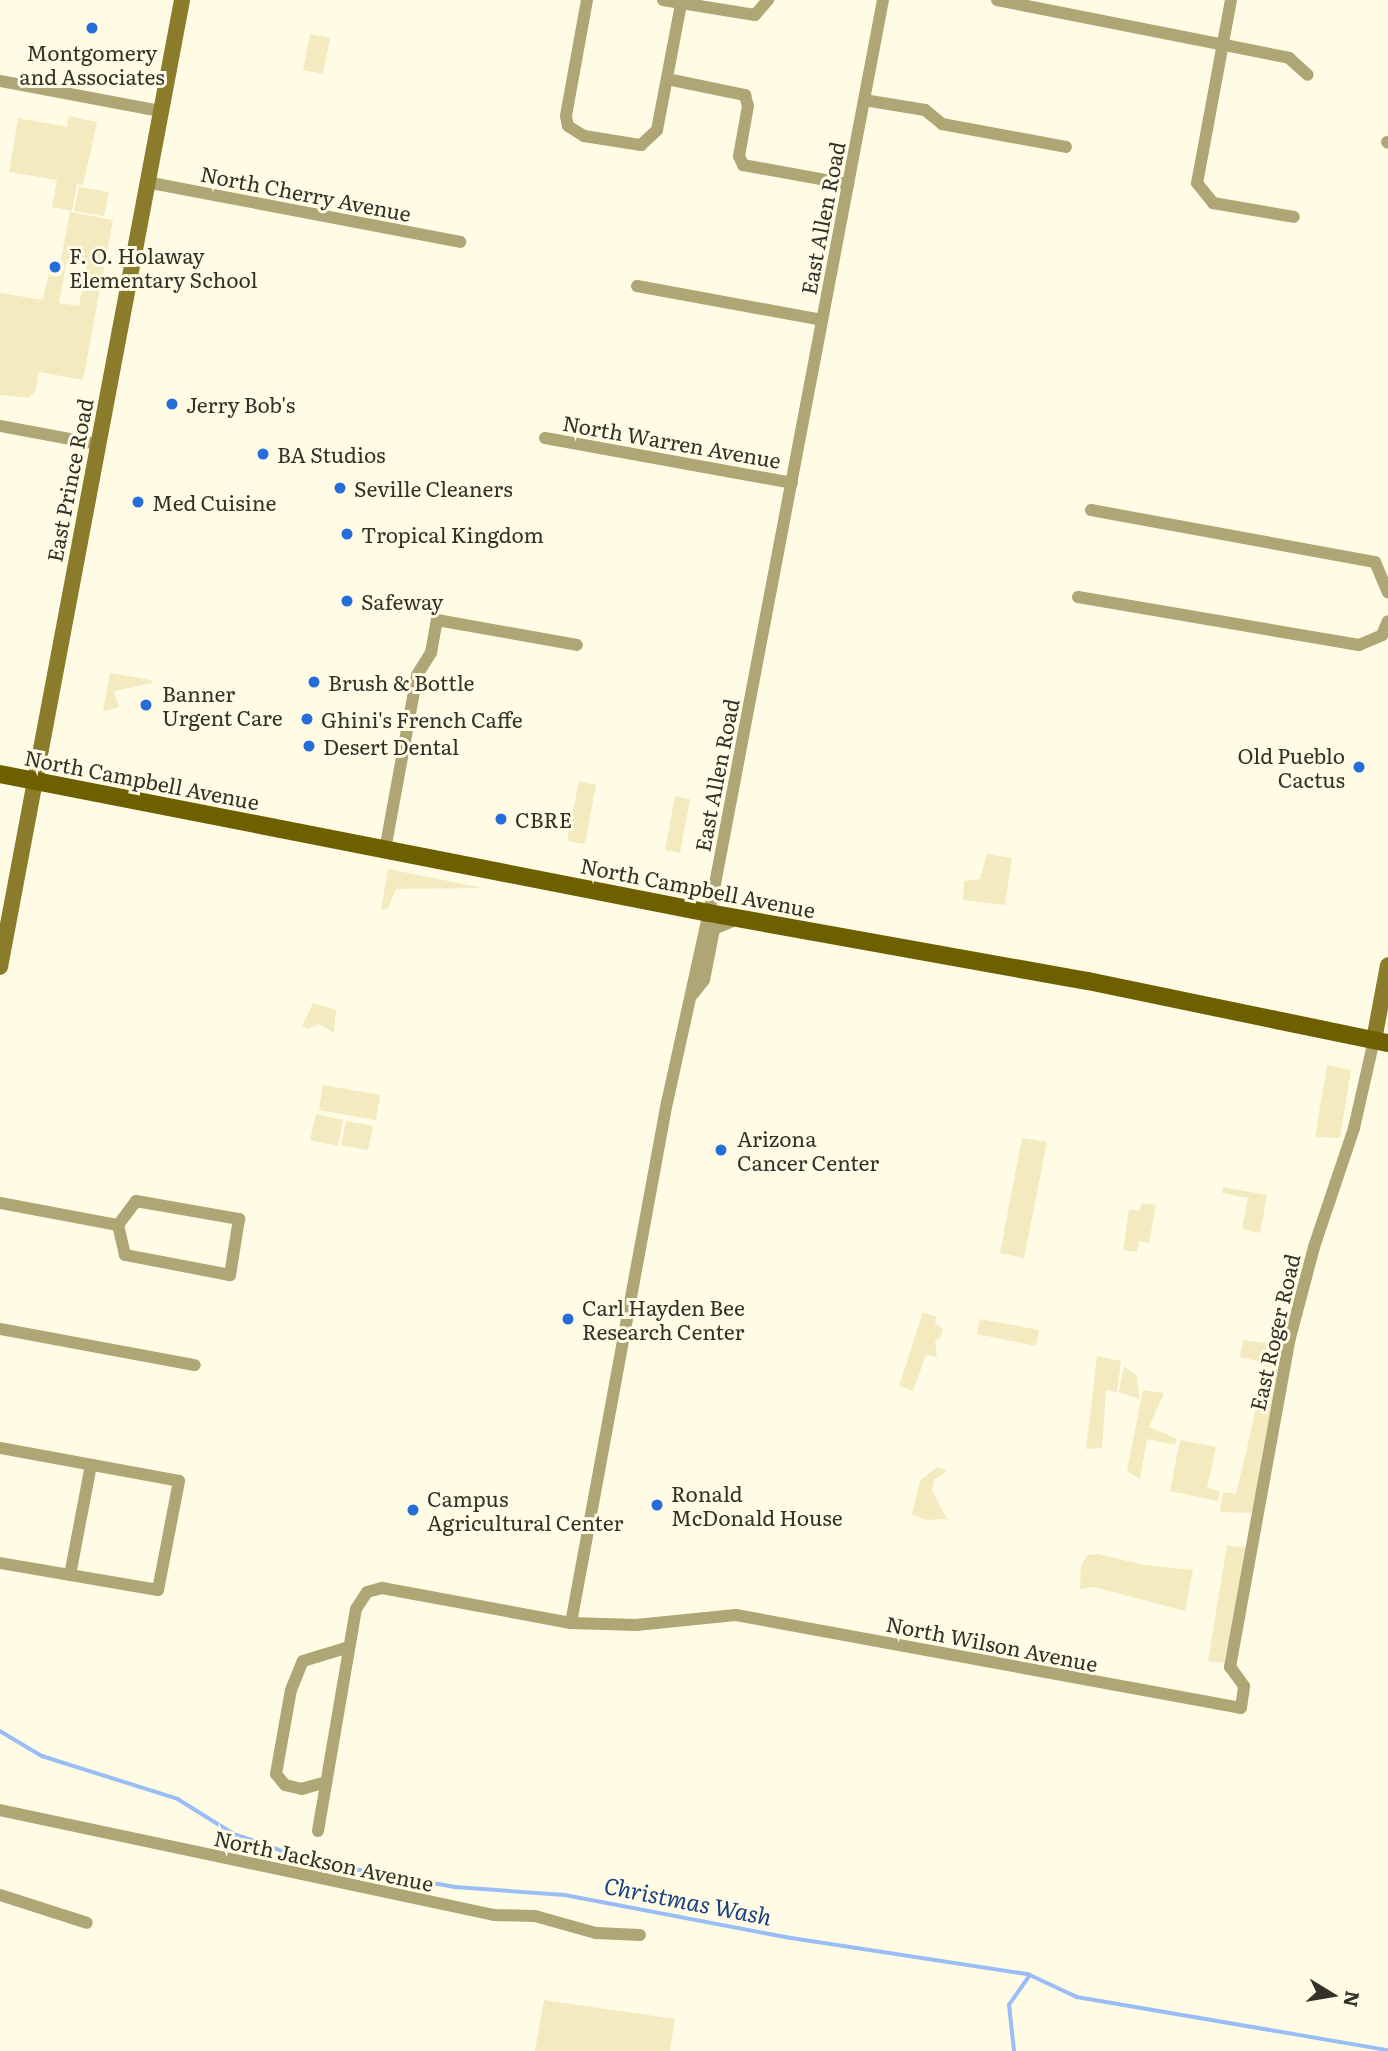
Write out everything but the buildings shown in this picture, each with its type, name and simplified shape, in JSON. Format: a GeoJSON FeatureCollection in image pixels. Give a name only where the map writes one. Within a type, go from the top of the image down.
{"type":"FeatureCollection","features":[{"type":"Feature","properties":{"kind":"main road","name":"East Prince Road"},"geometry":{"type":"LineString","coordinates":[[0,967],[182,0]]}},
{"type":"Feature","properties":{"kind":"main road","name":"North Campbell Avenue"},"geometry":{"type":"LineString","coordinates":[[0,774],[709,914],[1088,981],[1381,1042]]}},
{"type":"Feature","properties":{"kind":"main road","name":"East Roger Road"},"geometry":{"type":"LineString","coordinates":[[1381,1042],[1388,965]]}},
{"type":"Feature","properties":{"kind":"street"},"geometry":{"type":"LineString","coordinates":[[587,0],[566,116],[574,133],[648,144],[657,130],[681,4]]}},
{"type":"Feature","properties":{"kind":"street"},"geometry":{"type":"LineString","coordinates":[[663,0],[755,15],[768,0]]}},
{"type":"Feature","properties":{"kind":"street","name":"East Allen Road"},"geometry":{"type":"LineString","coordinates":[[571,1623],[667,1101],[709,914],[884,0]]}},
{"type":"Feature","properties":{"kind":"street"},"geometry":{"type":"LineString","coordinates":[[997,0],[1222,47],[1289,58],[1308,75]]}},
{"type":"Feature","properties":{"kind":"street"},"geometry":{"type":"LineString","coordinates":[[1231,0],[1197,183],[1213,203],[1294,217]]}},
{"type":"Feature","properties":{"kind":"street"},"geometry":{"type":"LineString","coordinates":[[667,79],[745,95],[748,106],[739,156],[743,165],[848,184]]}},
{"type":"Feature","properties":{"kind":"street"},"geometry":{"type":"LineString","coordinates":[[0,81],[159,111]]}},
{"type":"Feature","properties":{"kind":"street"},"geometry":{"type":"LineString","coordinates":[[864,100],[925,110],[942,124],[1066,147]]}},
{"type":"Feature","properties":{"kind":"street","name":"North Cherry Avenue"},"geometry":{"type":"LineString","coordinates":[[146,182],[460,242]]}},
{"type":"Feature","properties":{"kind":"street"},"geometry":{"type":"LineString","coordinates":[[637,286],[822,320]]}},
{"type":"Feature","properties":{"kind":"street"},"geometry":{"type":"LineString","coordinates":[[0,426],[97,444]]}},
{"type":"Feature","properties":{"kind":"street","name":"North Warren Avenue"},"geometry":{"type":"LineString","coordinates":[[545,438],[792,483]]}},
{"type":"Feature","properties":{"kind":"street"},"geometry":{"type":"LineString","coordinates":[[1091,510],[1375,562],[1388,592]]}},
{"type":"Feature","properties":{"kind":"street"},"geometry":{"type":"LineString","coordinates":[[1078,597],[1360,645],[1382,635],[1388,621]]}},
{"type":"Feature","properties":{"kind":"street"},"geometry":{"type":"LineString","coordinates":[[385,850],[417,675],[431,653],[436,620],[577,645]]}},
{"type":"Feature","properties":{"kind":"street"},"geometry":{"type":"LineString","coordinates":[[692,994],[704,980],[714,929],[719,924],[743,920]]}},
{"type":"Feature","properties":{"kind":"street","name":"East Roger Road"},"geometry":{"type":"LineString","coordinates":[[1241,1708],[1244,1686],[1230,1667],[1290,1338],[1314,1247],[1381,1042]]}},
{"type":"Feature","properties":{"kind":"street"},"geometry":{"type":"LineString","coordinates":[[136,1201],[239,1219],[230,1275],[125,1255],[118,1225],[136,1201]]}},
{"type":"Feature","properties":{"kind":"street"},"geometry":{"type":"LineString","coordinates":[[0,1203],[118,1225]]}},
{"type":"Feature","properties":{"kind":"street"},"geometry":{"type":"LineString","coordinates":[[0,1329],[195,1365]]}},
{"type":"Feature","properties":{"kind":"street"},"geometry":{"type":"LineString","coordinates":[[0,1448],[179,1481],[158,1590],[0,1563]]}},
{"type":"Feature","properties":{"kind":"street"},"geometry":{"type":"LineString","coordinates":[[70,1575],[91,1465]]}},
{"type":"Feature","properties":{"kind":"street","name":"North Wilson Avenue"},"geometry":{"type":"LineString","coordinates":[[317,1831],[356,1609],[367,1592],[382,1588],[571,1623],[636,1625],[736,1615],[1241,1708]]}},
{"type":"Feature","properties":{"kind":"street"},"geometry":{"type":"LineString","coordinates":[[326,1782],[302,1789],[285,1785],[276,1774],[291,1690],[303,1661],[349,1647]]}},
{"type":"Feature","properties":{"kind":"street","name":"North Jackson Avenue"},"geometry":{"type":"LineString","coordinates":[[0,1810],[494,1915],[535,1916],[596,1933],[640,1935]]}},
{"type":"Feature","properties":{"kind":"street"},"geometry":{"type":"LineString","coordinates":[[0,1895],[87,1923]]}},
{"type":"Feature","properties":{"kind":"shaded area"},"geometry":{"type":"Polygon","coordinates":[[[310,34],[330,38],[323,74],[303,70],[310,34]]]}},
{"type":"Feature","properties":{"kind":"shaded area"},"geometry":{"type":"Polygon","coordinates":[[[69,116],[97,122],[83,185],[77,184],[72,211],[52,207],[57,180],[9,172],[18,118],[67,127],[69,116]]]}},
{"type":"Feature","properties":{"kind":"shaded area"},"geometry":{"type":"Polygon","coordinates":[[[79,187],[109,192],[104,216],[74,211],[79,187]]]}},
{"type":"Feature","properties":{"kind":"shaded area"},"geometry":{"type":"Polygon","coordinates":[[[70,212],[113,220],[83,380],[39,372],[36,390],[29,398],[0,395],[0,293],[43,300],[51,262],[60,264],[70,212]],[[67,260],[59,303],[79,306],[87,263],[67,260]]]}},
{"type":"Feature","properties":{"kind":"shaded area"},"geometry":{"type":"Polygon","coordinates":[[[110,673],[151,680],[152,683],[114,691],[119,707],[106,711],[103,710],[110,673]]]}},
{"type":"Feature","properties":{"kind":"shaded area"},"geometry":{"type":"Polygon","coordinates":[[[579,781],[596,785],[585,844],[567,841],[579,781]]]}},
{"type":"Feature","properties":{"kind":"shaded area"},"geometry":{"type":"Polygon","coordinates":[[[675,796],[690,799],[680,853],[665,850],[675,796]]]}},
{"type":"Feature","properties":{"kind":"shaded area"},"geometry":{"type":"Polygon","coordinates":[[[987,854],[1012,858],[1005,905],[963,900],[964,881],[980,879],[987,854]]]}},
{"type":"Feature","properties":{"kind":"shaded area"},"geometry":{"type":"Polygon","coordinates":[[[388,869],[483,888],[396,889],[388,908],[381,910],[388,869]]]}},
{"type":"Feature","properties":{"kind":"shaded area"},"geometry":{"type":"Polygon","coordinates":[[[313,1003],[336,1010],[334,1033],[319,1024],[309,1029],[302,1026],[313,1003]]]}},
{"type":"Feature","properties":{"kind":"shaded area"},"geometry":{"type":"Polygon","coordinates":[[[1327,1065],[1351,1070],[1340,1138],[1315,1137],[1327,1065]]]}},
{"type":"Feature","properties":{"kind":"shaded area"},"geometry":{"type":"Polygon","coordinates":[[[323,1085],[380,1095],[376,1120],[319,1110],[323,1085]]]}},
{"type":"Feature","properties":{"kind":"shaded area"},"geometry":{"type":"Polygon","coordinates":[[[316,1114],[343,1120],[338,1146],[310,1140],[316,1114]]]}},
{"type":"Feature","properties":{"kind":"shaded area"},"geometry":{"type":"Polygon","coordinates":[[[346,1121],[373,1126],[368,1150],[341,1145],[346,1121]]]}},
{"type":"Feature","properties":{"kind":"shaded area"},"geometry":{"type":"Polygon","coordinates":[[[1022,1138],[1047,1142],[1024,1258],[1000,1253],[1022,1138]]]}},
{"type":"Feature","properties":{"kind":"shaded area"},"geometry":{"type":"Polygon","coordinates":[[[1223,1187],[1267,1195],[1260,1233],[1242,1229],[1248,1198],[1222,1193],[1223,1187]]]}},
{"type":"Feature","properties":{"kind":"shaded area"},"geometry":{"type":"Polygon","coordinates":[[[1141,1203],[1156,1205],[1149,1243],[1139,1241],[1137,1252],[1123,1250],[1129,1209],[1140,1211],[1141,1203]]]}},
{"type":"Feature","properties":{"kind":"shaded area"},"geometry":{"type":"Polygon","coordinates":[[[923,1312],[936,1317],[935,1324],[943,1328],[940,1339],[935,1340],[937,1357],[926,1355],[913,1391],[899,1386],[923,1312]]]}},
{"type":"Feature","properties":{"kind":"shaded area"},"geometry":{"type":"Polygon","coordinates":[[[980,1319],[1039,1330],[1036,1346],[977,1334],[980,1319]]]}},
{"type":"Feature","properties":{"kind":"shaded area"},"geometry":{"type":"Polygon","coordinates":[[[1243,1340],[1284,1346],[1252,1513],[1220,1512],[1223,1492],[1236,1494],[1254,1418],[1262,1362],[1240,1357],[1243,1340]]]}},
{"type":"Feature","properties":{"kind":"shaded area"},"geometry":{"type":"Polygon","coordinates":[[[1097,1356],[1121,1361],[1117,1392],[1106,1390],[1102,1448],[1086,1449],[1097,1356]]]}},
{"type":"Feature","properties":{"kind":"shaded area"},"geometry":{"type":"Polygon","coordinates":[[[1124,1366],[1137,1376],[1139,1399],[1119,1392],[1124,1366]]]}},
{"type":"Feature","properties":{"kind":"shaded area"},"geometry":{"type":"Polygon","coordinates":[[[1143,1390],[1164,1393],[1149,1427],[1177,1439],[1175,1445],[1147,1439],[1140,1479],[1127,1471],[1143,1390]]]}},
{"type":"Feature","properties":{"kind":"shaded area"},"geometry":{"type":"Polygon","coordinates":[[[1180,1440],[1216,1447],[1207,1488],[1220,1491],[1218,1501],[1170,1491],[1180,1440]]]}},
{"type":"Feature","properties":{"kind":"shaded area"},"geometry":{"type":"Polygon","coordinates":[[[937,1467],[948,1470],[934,1480],[932,1491],[947,1519],[926,1520],[912,1514],[920,1481],[937,1467]]]}},
{"type":"Feature","properties":{"kind":"shaded area"},"geometry":{"type":"Polygon","coordinates":[[[1227,1545],[1247,1548],[1224,1663],[1208,1661],[1227,1545]]]}},
{"type":"Feature","properties":{"kind":"shaded area"},"geometry":{"type":"Polygon","coordinates":[[[1098,1554],[1144,1565],[1193,1570],[1185,1611],[1094,1587],[1080,1589],[1081,1565],[1088,1555],[1098,1554]]]}},
{"type":"Feature","properties":{"kind":"shaded area"},"geometry":{"type":"Polygon","coordinates":[[[544,2000],[675,2019],[670,2051],[535,2051],[544,2000]]]}},
{"type":"Feature","properties":{"kind":"waterway","name":"Christmas Wash"},"geometry":{"type":"LineString","coordinates":[[0,1731],[42,1756],[178,1799],[234,1834],[315,1862],[455,1887],[565,1895],[785,1937],[1028,1974],[1077,1997],[1388,2050]]}},
{"type":"Feature","properties":{"kind":"waterway"},"geometry":{"type":"LineString","coordinates":[[1014,2051],[1009,2005],[1029,1976]]}},
{"type":"Feature","properties":{"kind":"place","name":"Montgomery and Associates"},"geometry":{"type":"Point","coordinates":[92,28]}},
{"type":"Feature","properties":{"kind":"place","name":"F. O. Holaway Elementary School"},"geometry":{"type":"Point","coordinates":[55,267]}},
{"type":"Feature","properties":{"kind":"place","name":"Jerry Bob's"},"geometry":{"type":"Point","coordinates":[172,404]}},
{"type":"Feature","properties":{"kind":"place","name":"BA Studios"},"geometry":{"type":"Point","coordinates":[263,454]}},
{"type":"Feature","properties":{"kind":"place","name":"Seville Cleaners"},"geometry":{"type":"Point","coordinates":[340,488]}},
{"type":"Feature","properties":{"kind":"place","name":"Med Cuisine"},"geometry":{"type":"Point","coordinates":[138,502]}},
{"type":"Feature","properties":{"kind":"place","name":"Tropical Kingdom"},"geometry":{"type":"Point","coordinates":[347,534]}},
{"type":"Feature","properties":{"kind":"place","name":"Safeway"},"geometry":{"type":"Point","coordinates":[347,601]}},
{"type":"Feature","properties":{"kind":"place","name":"Brush & Bottle"},"geometry":{"type":"Point","coordinates":[314,682]}},
{"type":"Feature","properties":{"kind":"place","name":"Banner Urgent Care"},"geometry":{"type":"Point","coordinates":[146,705]}},
{"type":"Feature","properties":{"kind":"place","name":"Ghini's French Caffe"},"geometry":{"type":"Point","coordinates":[307,719]}},
{"type":"Feature","properties":{"kind":"place","name":"Desert Dental"},"geometry":{"type":"Point","coordinates":[309,746]}},
{"type":"Feature","properties":{"kind":"place","name":"Old Pueblo Cactus"},"geometry":{"type":"Point","coordinates":[1359,767]}},
{"type":"Feature","properties":{"kind":"place","name":"CBRE"},"geometry":{"type":"Point","coordinates":[501,819]}},
{"type":"Feature","properties":{"kind":"place","name":"Arizona Cancer Center"},"geometry":{"type":"Point","coordinates":[721,1150]}},
{"type":"Feature","properties":{"kind":"place","name":"Carl Hayden Bee Research Center"},"geometry":{"type":"Point","coordinates":[568,1319]}},
{"type":"Feature","properties":{"kind":"place","name":"Ronald McDonald House"},"geometry":{"type":"Point","coordinates":[657,1505]}},
{"type":"Feature","properties":{"kind":"place","name":"Campus Agricultural Center"},"geometry":{"type":"Point","coordinates":[413,1510]}}]}
